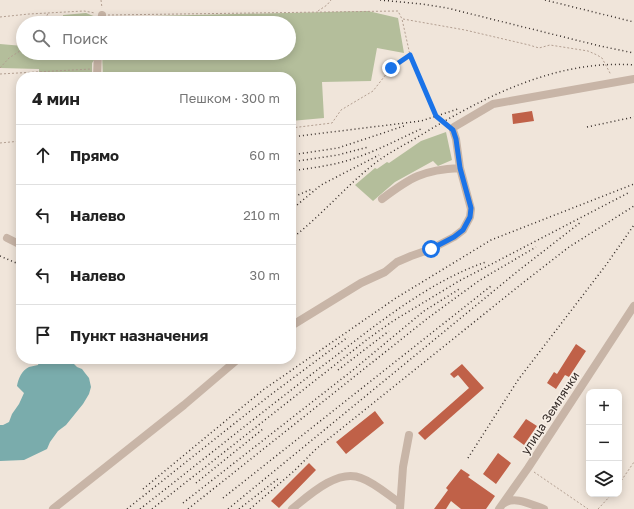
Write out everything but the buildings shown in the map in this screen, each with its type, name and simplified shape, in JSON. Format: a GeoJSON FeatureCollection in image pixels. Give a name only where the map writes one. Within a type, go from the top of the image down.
{"type":"FeatureCollection","features":[{"type":"Feature","properties":{"kind":"street"},"geometry":{"type":"LineString","coordinates":[[97,72],[98,60]]}},
{"type":"Feature","properties":{"kind":"street"},"geometry":{"type":"LineString","coordinates":[[296,323],[361,283],[385,272],[397,262],[431,249],[454,237],[463,230],[470,217],[471,208],[460,168],[456,139],[453,130],[454,127],[493,104],[634,79]]}},
{"type":"Feature","properties":{"kind":"street"},"geometry":{"type":"LineString","coordinates":[[382,199],[403,182],[425,172],[460,168]]}},
{"type":"Feature","properties":{"kind":"street"},"geometry":{"type":"LineString","coordinates":[[7,238],[16,242]]}},
{"type":"Feature","properties":{"kind":"street","name":"улица Землячки"},"geometry":{"type":"LineString","coordinates":[[500,508],[528,468],[634,306]]}},
{"type":"Feature","properties":{"kind":"street"},"geometry":{"type":"LineString","coordinates":[[53,509],[184,405],[232,364]]}},
{"type":"Feature","properties":{"kind":"street"},"geometry":{"type":"LineString","coordinates":[[400,506],[403,467],[409,434]]}},
{"type":"Feature","properties":{"kind":"street"},"geometry":{"type":"LineString","coordinates":[[292,509],[320,486],[351,475],[362,478],[400,506]]}},
{"type":"Feature","properties":{"kind":"street"},"geometry":{"type":"LineString","coordinates":[[500,508],[508,501],[517,500],[544,509]]}},
{"type":"Feature","properties":{"kind":"path"},"geometry":{"type":"LineString","coordinates":[[102,0],[102,16]]}},
{"type":"Feature","properties":{"kind":"path"},"geometry":{"type":"LineString","coordinates":[[316,12],[327,5],[331,0]]}},
{"type":"Feature","properties":{"kind":"path"},"geometry":{"type":"LineString","coordinates":[[0,17],[84,11],[95,16]]}},
{"type":"Feature","properties":{"kind":"path"},"geometry":{"type":"LineString","coordinates":[[194,16],[316,12],[398,12],[402,19],[410,55],[436,116],[453,130]]}},
{"type":"Feature","properties":{"kind":"path"},"geometry":{"type":"LineString","coordinates":[[402,19],[465,30],[539,48],[550,45],[588,51],[602,58],[612,78],[619,82]]}},
{"type":"Feature","properties":{"kind":"path"},"geometry":{"type":"LineString","coordinates":[[0,68],[9,58],[16,54]]}},
{"type":"Feature","properties":{"kind":"path"},"geometry":{"type":"LineString","coordinates":[[296,128],[332,124],[341,110],[373,91],[391,68],[410,55]]}},
{"type":"Feature","properties":{"kind":"path"},"geometry":{"type":"LineString","coordinates":[[0,74],[16,74]]}},
{"type":"Feature","properties":{"kind":"path"},"geometry":{"type":"LineString","coordinates":[[0,143],[16,141]]}},
{"type":"Feature","properties":{"kind":"path"},"geometry":{"type":"LineString","coordinates":[[622,480],[634,462]]}},
{"type":"Feature","properties":{"kind":"path"},"geometry":{"type":"LineString","coordinates":[[528,468],[588,509]]}},
{"type":"Feature","properties":{"kind":"path"},"geometry":{"type":"LineString","coordinates":[[598,509],[609,497]]}},
{"type":"Feature","properties":{"kind":"green space"},"geometry":{"type":"Polygon","coordinates":[[[368,11],[398,18],[404,53],[377,48],[371,81],[322,82],[324,118],[296,121],[296,72],[103,72],[102,60],[296,60],[296,16],[154,16],[368,11]]]}},
{"type":"Feature","properties":{"kind":"green space"},"geometry":{"type":"Polygon","coordinates":[[[86,13],[94,16],[63,16],[86,13]]]}},
{"type":"Feature","properties":{"kind":"green space"},"geometry":{"type":"Polygon","coordinates":[[[0,44],[16,45],[16,60],[94,60],[92,63],[92,72],[39,72],[39,69],[0,68],[0,44]]]}},
{"type":"Feature","properties":{"kind":"green space"},"geometry":{"type":"Polygon","coordinates":[[[446,132],[452,160],[438,166],[433,161],[395,182],[373,201],[355,185],[375,168],[377,169],[387,162],[389,163],[421,141],[446,132]]]}},
{"type":"Feature","properties":{"kind":"water"},"geometry":{"type":"Polygon","coordinates":[[[74,364],[82,369],[89,378],[91,387],[89,394],[66,425],[58,431],[47,449],[24,460],[0,461],[0,425],[9,422],[24,393],[17,386],[18,380],[24,370],[38,365],[74,364]]]}},
{"type":"Feature","properties":{"kind":"railway"},"geometry":{"type":"LineString","coordinates":[[380,0],[447,8],[634,53]]}},
{"type":"Feature","properties":{"kind":"railway"},"geometry":{"type":"LineString","coordinates":[[545,0],[634,22]]}},
{"type":"Feature","properties":{"kind":"railway"},"geometry":{"type":"LineString","coordinates":[[296,235],[313,221],[363,173],[380,160],[391,152],[470,107],[549,74],[577,68],[605,65],[634,65]]}},
{"type":"Feature","properties":{"kind":"railway"},"geometry":{"type":"LineString","coordinates":[[296,136],[421,121],[458,109]]}},
{"type":"Feature","properties":{"kind":"railway"},"geometry":{"type":"LineString","coordinates":[[587,127],[634,117]]}},
{"type":"Feature","properties":{"kind":"railway"},"geometry":{"type":"LineString","coordinates":[[296,154],[338,148],[404,126]]}},
{"type":"Feature","properties":{"kind":"railway"},"geometry":{"type":"LineString","coordinates":[[296,170],[328,165],[359,157],[423,128]]}},
{"type":"Feature","properties":{"kind":"railway"},"geometry":{"type":"LineString","coordinates":[[296,161],[338,155],[368,147]]}},
{"type":"Feature","properties":{"kind":"railway"},"geometry":{"type":"LineString","coordinates":[[296,206],[321,185],[379,155]]}},
{"type":"Feature","properties":{"kind":"railway"},"geometry":{"type":"LineString","coordinates":[[143,489],[263,390],[396,298],[491,240],[634,184]]}},
{"type":"Feature","properties":{"kind":"railway"},"geometry":{"type":"LineString","coordinates":[[296,196],[312,189]]}},
{"type":"Feature","properties":{"kind":"railway"},"geometry":{"type":"LineString","coordinates":[[152,509],[369,338],[393,321],[459,281],[630,192]]}},
{"type":"Feature","properties":{"kind":"railway"},"geometry":{"type":"LineString","coordinates":[[250,509],[294,471],[316,449],[524,282],[569,247],[634,206]]}},
{"type":"Feature","properties":{"kind":"railway"},"geometry":{"type":"LineString","coordinates":[[228,509],[518,271],[581,222]]}},
{"type":"Feature","properties":{"kind":"railway"},"geometry":{"type":"LineString","coordinates":[[468,458],[518,380],[606,265],[634,225]]}},
{"type":"Feature","properties":{"kind":"railway"},"geometry":{"type":"LineString","coordinates":[[188,509],[428,318],[480,280],[536,247]]}},
{"type":"Feature","properties":{"kind":"railway"},"geometry":{"type":"LineString","coordinates":[[0,256],[16,263]]}},
{"type":"Feature","properties":{"kind":"railway"},"geometry":{"type":"LineString","coordinates":[[140,509],[284,395],[387,317],[426,291],[466,270],[486,262]]}},
{"type":"Feature","properties":{"kind":"railway"},"geometry":{"type":"LineString","coordinates":[[223,498],[491,286]]}},
{"type":"Feature","properties":{"kind":"railway"},"geometry":{"type":"LineString","coordinates":[[183,503],[353,370],[424,311],[461,288]]}},
{"type":"Feature","properties":{"kind":"railway"},"geometry":{"type":"LineString","coordinates":[[338,370],[389,331]]}},
{"type":"Feature","properties":{"kind":"railway"},"geometry":{"type":"LineString","coordinates":[[127,509],[269,396],[348,337]]}},
{"type":"Feature","properties":{"kind":"railway"},"geometry":{"type":"LineString","coordinates":[[196,483],[263,429]]}},
{"type":"Feature","properties":{"kind":"railway"},"geometry":{"type":"LineString","coordinates":[[239,509],[279,478]]}},
{"type":"Feature","properties":{"kind":"route"},"geometry":{"type":"LineString","coordinates":[[391,68],[410,55],[436,116],[453,130],[456,139],[460,168],[471,208],[470,217],[463,230],[454,237],[431,249]]}}]}
